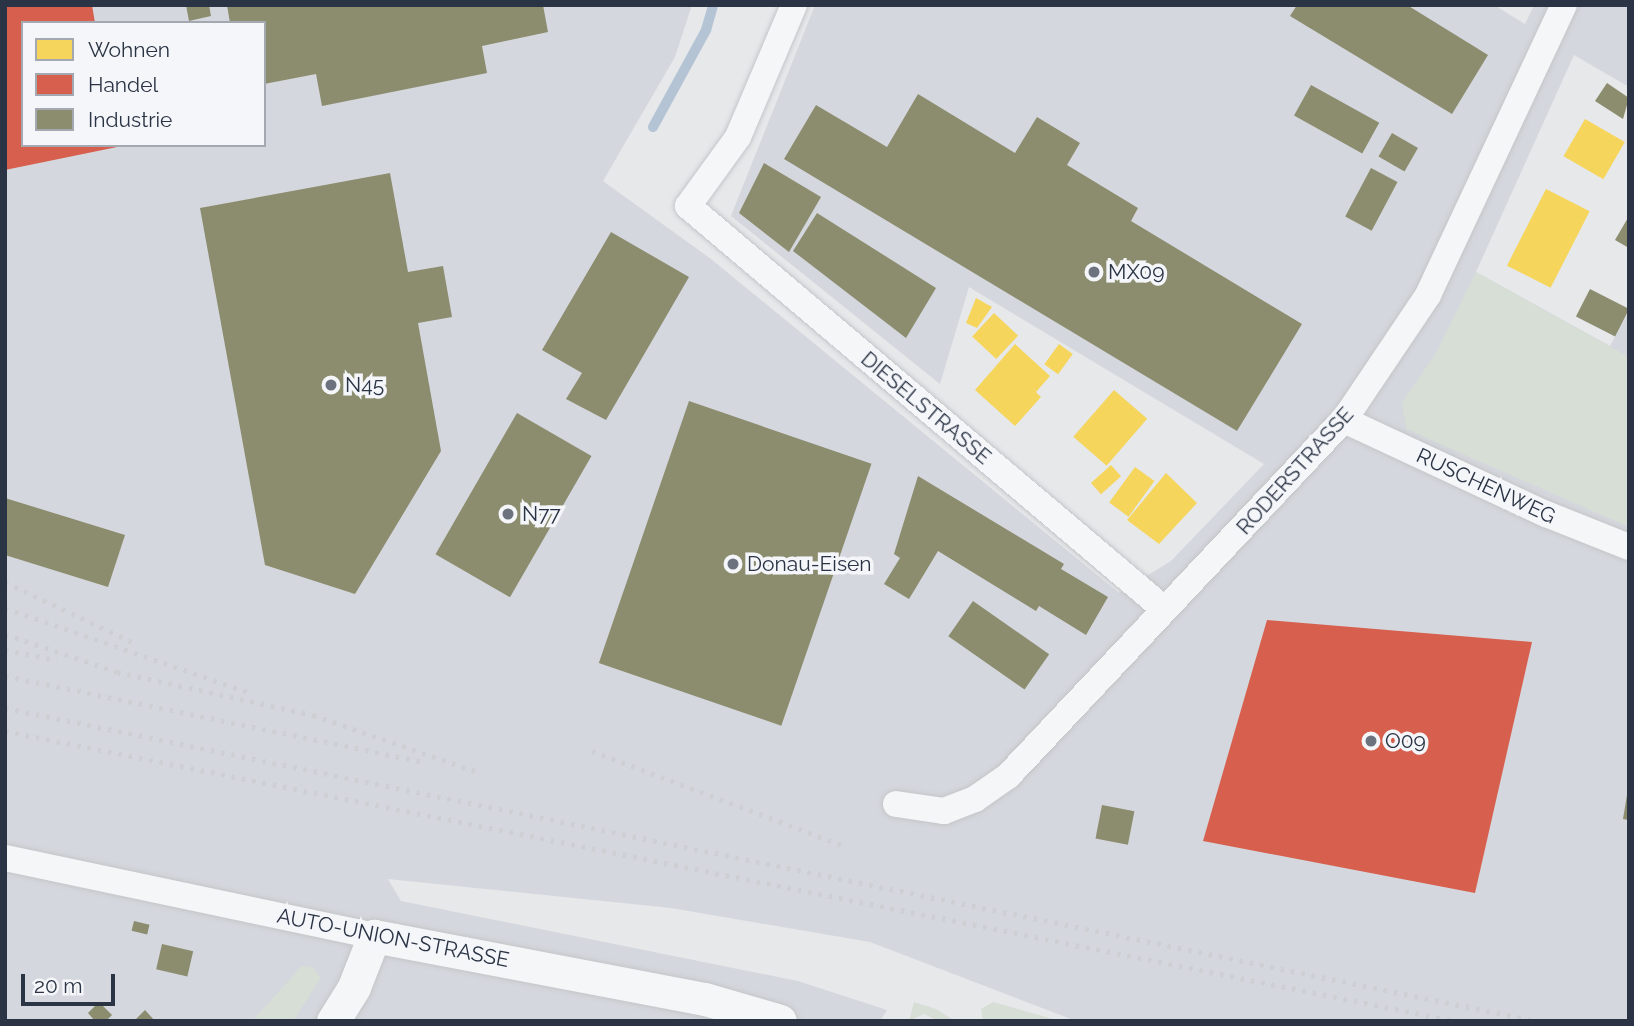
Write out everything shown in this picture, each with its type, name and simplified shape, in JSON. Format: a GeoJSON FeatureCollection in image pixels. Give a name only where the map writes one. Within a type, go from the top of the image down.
{"type":"FeatureCollection","features":[{"type":"Feature","properties":{"kind":"street","name":"DIESELSTRASSE"},"geometry":{"type":"LineString","coordinates":[[794,5],[738,137],[688,206],[1164,609]]}},
{"type":"Feature","properties":{"kind":"street","name":"RODERSTRASSE"},"geometry":{"type":"LineString","coordinates":[[896,804],[944,811],[975,799],[1009,776],[1344,420],[1428,295],[1564,5]]}},
{"type":"Feature","properties":{"kind":"street","name":"RUSCHENWEG"},"geometry":{"type":"LineString","coordinates":[[1344,420],[1546,514],[1629,547]]}},
{"type":"Feature","properties":{"kind":"street","name":"AUTO-UNION-STRASSE"},"geometry":{"type":"LineString","coordinates":[[5,858],[374,936],[705,999],[780,1021]]}},
{"type":"Feature","properties":{"kind":"street"},"geometry":{"type":"LineString","coordinates":[[333,1021],[354,987],[374,936]]}},
{"type":"Feature","properties":{"kind":"shaded area"},"geometry":{"type":"Polygon","coordinates":[[[5,5],[692,5],[675,57],[603,181],[711,259],[1119,593],[1171,561],[1264,464],[969,287],[940,384],[731,216],[815,5],[1494,5],[1525,24],[1534,5],[1629,5],[1629,87],[1574,55],[1476,272],[1610,346],[1629,311],[1629,1021],[1076,1021],[870,942],[671,908],[388,879],[401,901],[798,981],[887,1010],[880,1021],[5,1021],[5,5]]]}},
{"type":"Feature","properties":{"kind":"shaded area"},"geometry":{"type":"Polygon","coordinates":[[[1476,272],[1629,357],[1629,527],[1406,429],[1402,402],[1435,355],[1476,272]]]}},
{"type":"Feature","properties":{"kind":"shaded area"},"geometry":{"type":"Polygon","coordinates":[[[302,966],[313,967],[321,978],[293,1021],[252,1021],[302,966]]]}},
{"type":"Feature","properties":{"kind":"shaded area"},"geometry":{"type":"Polygon","coordinates":[[[914,1002],[936,1009],[955,1021],[938,1021],[924,1014],[909,1021],[914,1002]]]}},
{"type":"Feature","properties":{"kind":"shaded area"},"geometry":{"type":"Polygon","coordinates":[[[993,1002],[1060,1021],[983,1021],[981,1009],[993,1002]]]}},
{"type":"Feature","properties":{"kind":"building: Wohnen"},"geometry":{"type":"Polygon","coordinates":[[[1585,119],[1625,142],[1603,179],[1564,156],[1585,119]]]}},
{"type":"Feature","properties":{"kind":"building: Wohnen"},"geometry":{"type":"Polygon","coordinates":[[[1546,189],[1590,211],[1551,288],[1507,266],[1546,189]]]}},
{"type":"Feature","properties":{"kind":"building: Wohnen"},"geometry":{"type":"Polygon","coordinates":[[[976,298],[992,307],[977,328],[966,323],[976,298]]]}},
{"type":"Feature","properties":{"kind":"building: Wohnen"},"geometry":{"type":"Polygon","coordinates":[[[994,313],[1018,336],[996,359],[972,336],[994,313]]]}},
{"type":"Feature","properties":{"kind":"building: Wohnen"},"geometry":{"type":"Polygon","coordinates":[[[1015,344],[1050,376],[1036,392],[1041,397],[1015,426],[975,390],[1015,344]]]}},
{"type":"Feature","properties":{"kind":"building: Wohnen"},"geometry":{"type":"Polygon","coordinates":[[[1059,344],[1073,354],[1058,374],[1044,364],[1059,344]]]}},
{"type":"Feature","properties":{"kind":"building: Wohnen"},"geometry":{"type":"Polygon","coordinates":[[[1114,390],[1147,419],[1107,466],[1073,437],[1114,390]]]}},
{"type":"Feature","properties":{"kind":"building: Wohnen"},"geometry":{"type":"Polygon","coordinates":[[[1111,465],[1121,476],[1101,494],[1091,483],[1111,465]]]}},
{"type":"Feature","properties":{"kind":"building: Wohnen"},"geometry":{"type":"Polygon","coordinates":[[[1135,467],[1154,481],[1129,517],[1109,503],[1135,467]]]}},
{"type":"Feature","properties":{"kind":"building: Wohnen"},"geometry":{"type":"Polygon","coordinates":[[[1166,473],[1197,503],[1159,544],[1127,520],[1166,473]]]}},
{"type":"Feature","properties":{"kind":"building: Handel"},"geometry":{"type":"Polygon","coordinates":[[[5,5],[92,5],[95,21],[21,21],[21,147],[117,147],[5,170],[5,5]]]}},
{"type":"Feature","properties":{"kind":"building: Handel","name":"O09"},"geometry":{"type":"Polygon","coordinates":[[[1267,620],[1532,642],[1475,893],[1203,841],[1267,620]]]}},
{"type":"Feature","properties":{"kind":"building: Industrie"},"geometry":{"type":"Polygon","coordinates":[[[186,5],[209,5],[211,16],[189,21],[186,5]]]}},
{"type":"Feature","properties":{"kind":"building: Industrie"},"geometry":{"type":"Polygon","coordinates":[[[227,5],[543,5],[548,32],[482,46],[487,73],[322,106],[316,74],[266,84],[266,21],[230,21],[227,5]]]}},
{"type":"Feature","properties":{"kind":"building: Industrie"},"geometry":{"type":"Polygon","coordinates":[[[1297,5],[1407,5],[1488,55],[1452,114],[1290,16],[1297,5]]]}},
{"type":"Feature","properties":{"kind":"building: Industrie"},"geometry":{"type":"Polygon","coordinates":[[[1607,83],[1629,98],[1623,119],[1595,101],[1607,83]]]}},
{"type":"Feature","properties":{"kind":"building: Industrie"},"geometry":{"type":"Polygon","coordinates":[[[1311,85],[1379,123],[1362,153],[1294,116],[1311,85]]]}},
{"type":"Feature","properties":{"kind":"building: Industrie","name":"MX09"},"geometry":{"type":"Polygon","coordinates":[[[918,94],[1015,153],[1037,117],[1080,143],[1067,165],[1138,208],[1131,221],[1302,324],[1237,431],[784,159],[816,105],[887,147],[918,94]]]}},
{"type":"Feature","properties":{"kind":"building: Industrie"},"geometry":{"type":"Polygon","coordinates":[[[1392,133],[1418,148],[1404,171],[1378,156],[1392,133]]]}},
{"type":"Feature","properties":{"kind":"building: Industrie"},"geometry":{"type":"Polygon","coordinates":[[[764,163],[821,197],[789,252],[739,213],[764,163]]]}},
{"type":"Feature","properties":{"kind":"building: Industrie"},"geometry":{"type":"Polygon","coordinates":[[[1371,168],[1397,182],[1372,231],[1345,217],[1371,168]]]}},
{"type":"Feature","properties":{"kind":"building: Industrie","name":"N45"},"geometry":{"type":"Polygon","coordinates":[[[390,173],[408,272],[443,266],[452,317],[418,323],[441,451],[355,594],[265,565],[200,208],[390,173]]]}},
{"type":"Feature","properties":{"kind":"building: Industrie"},"geometry":{"type":"Polygon","coordinates":[[[817,213],[936,288],[906,338],[793,251],[817,213]]]}},
{"type":"Feature","properties":{"kind":"building: Industrie"},"geometry":{"type":"Polygon","coordinates":[[[1629,216],[1629,248],[1615,240],[1629,216]]]}},
{"type":"Feature","properties":{"kind":"building: Industrie"},"geometry":{"type":"Polygon","coordinates":[[[611,232],[689,277],[606,420],[566,399],[582,373],[542,350],[611,232]]]}},
{"type":"Feature","properties":{"kind":"building: Industrie"},"geometry":{"type":"Polygon","coordinates":[[[1590,289],[1629,309],[1615,337],[1576,317],[1590,289]]]}},
{"type":"Feature","properties":{"kind":"building: Industrie","name":"Donau-Eisen"},"geometry":{"type":"Polygon","coordinates":[[[689,401],[871,464],[781,726],[599,663],[689,401]]]}},
{"type":"Feature","properties":{"kind":"building: Industrie","name":"N77"},"geometry":{"type":"Polygon","coordinates":[[[517,413],[591,456],[510,597],[436,554],[517,413]]]}},
{"type":"Feature","properties":{"kind":"building: Industrie"},"geometry":{"type":"Polygon","coordinates":[[[918,476],[1064,564],[1061,569],[1108,597],[1086,635],[1039,606],[1036,611],[938,551],[909,599],[884,584],[900,558],[894,554],[918,476]]]}},
{"type":"Feature","properties":{"kind":"building: Industrie"},"geometry":{"type":"Polygon","coordinates":[[[5,498],[125,535],[108,587],[5,555],[5,498]]]}},
{"type":"Feature","properties":{"kind":"building: Industrie"},"geometry":{"type":"Polygon","coordinates":[[[973,601],[1049,654],[1025,690],[948,636],[973,601]]]}},
{"type":"Feature","properties":{"kind":"building: Industrie"},"geometry":{"type":"Polygon","coordinates":[[[1629,795],[1629,820],[1623,819],[1629,795]]]}},
{"type":"Feature","properties":{"kind":"building: Industrie"},"geometry":{"type":"Polygon","coordinates":[[[1102,805],[1134,811],[1128,845],[1096,838],[1102,805]]]}},
{"type":"Feature","properties":{"kind":"building: Industrie"},"geometry":{"type":"Polygon","coordinates":[[[134,921],[150,925],[147,935],[132,931],[134,921]]]}},
{"type":"Feature","properties":{"kind":"building: Industrie"},"geometry":{"type":"Polygon","coordinates":[[[162,944],[193,951],[187,977],[156,969],[162,944]]]}},
{"type":"Feature","properties":{"kind":"building: Industrie"},"geometry":{"type":"Polygon","coordinates":[[[99,1002],[112,1015],[106,1021],[95,1021],[88,1013],[99,1002]]]}},
{"type":"Feature","properties":{"kind":"building: Industrie"},"geometry":{"type":"Polygon","coordinates":[[[145,1010],[155,1021],[134,1021],[145,1010]]]}},
{"type":"Feature","properties":{"kind":"waterway"},"geometry":{"type":"LineString","coordinates":[[653,127],[706,30],[713,5]]}},
{"type":"Feature","properties":{"kind":"railway"},"geometry":{"type":"LineString","coordinates":[[5,582],[138,645]]}},
{"type":"Feature","properties":{"kind":"railway"},"geometry":{"type":"LineString","coordinates":[[5,608],[250,693]]}},
{"type":"Feature","properties":{"kind":"railway"},"geometry":{"type":"LineString","coordinates":[[5,634],[117,672],[313,715],[478,772]]}},
{"type":"Feature","properties":{"kind":"railway"},"geometry":{"type":"LineString","coordinates":[[5,650],[57,660]]}},
{"type":"Feature","properties":{"kind":"railway"},"geometry":{"type":"LineString","coordinates":[[5,676],[420,761]]}},
{"type":"Feature","properties":{"kind":"railway"},"geometry":{"type":"LineString","coordinates":[[5,708],[1537,1021]]}},
{"type":"Feature","properties":{"kind":"railway"},"geometry":{"type":"LineString","coordinates":[[5,731],[1455,1021]]}},
{"type":"Feature","properties":{"kind":"railway"},"geometry":{"type":"LineString","coordinates":[[592,751],[848,847]]}},
{"type":"Feature","properties":{"kind":"place","name":"MX09"},"geometry":{"type":"Point","coordinates":[1094,272]}},
{"type":"Feature","properties":{"kind":"place","name":"N45"},"geometry":{"type":"Point","coordinates":[331,385]}},
{"type":"Feature","properties":{"kind":"place","name":"N77"},"geometry":{"type":"Point","coordinates":[508,514]}},
{"type":"Feature","properties":{"kind":"place","name":"Donau-Eisen"},"geometry":{"type":"Point","coordinates":[733,564]}},
{"type":"Feature","properties":{"kind":"place","name":"O09"},"geometry":{"type":"Point","coordinates":[1371,741]}}]}
